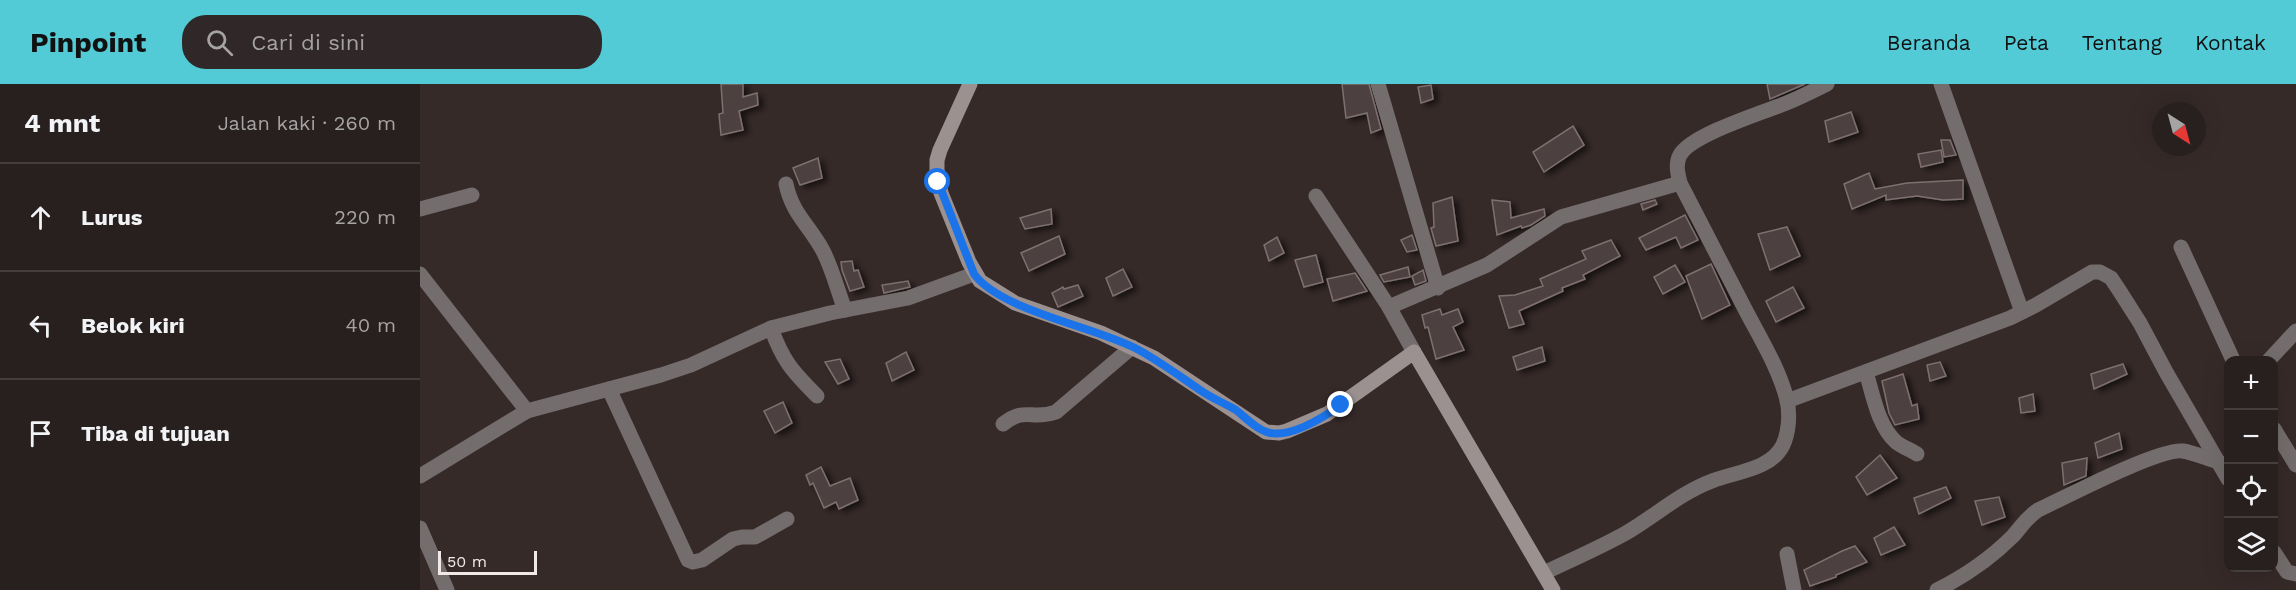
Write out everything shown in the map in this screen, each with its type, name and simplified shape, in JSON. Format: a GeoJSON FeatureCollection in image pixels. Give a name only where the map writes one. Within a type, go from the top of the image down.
{"type":"FeatureCollection","features":[{"type":"Feature","properties":{"kind":"street"},"geometry":{"type":"LineString","coordinates":[[970,84],[940,150],[937,170],[941,193],[974,274],[985,286],[1015,303],[1101,333],[1132,347],[1272,433],[1287,432],[1328,414],[1414,352]]}},
{"type":"Feature","properties":{"kind":"street"},"geometry":{"type":"LineString","coordinates":[[1378,84],[1438,288]]}},
{"type":"Feature","properties":{"kind":"street"},"geometry":{"type":"LineString","coordinates":[[1544,573],[1626,533],[1688,492],[1712,481],[1753,468],[1773,458],[1783,446],[1787,430],[1787,401],[1761,338],[1680,183],[1677,163],[1686,148],[1724,127],[1827,84]]}},
{"type":"Feature","properties":{"kind":"street"},"geometry":{"type":"LineString","coordinates":[[1941,84],[2022,312]]}},
{"type":"Feature","properties":{"kind":"street"},"geometry":{"type":"LineString","coordinates":[[1389,308],[1438,288],[1496,260],[1551,222],[1680,183]]}},
{"type":"Feature","properties":{"kind":"street"},"geometry":{"type":"LineString","coordinates":[[786,184],[797,214],[822,249],[845,309]]}},
{"type":"Feature","properties":{"kind":"street"},"geometry":{"type":"LineString","coordinates":[[420,209],[472,195]]}},
{"type":"Feature","properties":{"kind":"street"},"geometry":{"type":"LineString","coordinates":[[1316,196],[1389,308],[1553,590]]}},
{"type":"Feature","properties":{"kind":"street"},"geometry":{"type":"LineString","coordinates":[[2181,247],[2231,356]]}},
{"type":"Feature","properties":{"kind":"street"},"geometry":{"type":"LineString","coordinates":[[1787,401],[2022,312],[2092,272],[2100,272],[2111,278],[2140,323],[2224,470]]}},
{"type":"Feature","properties":{"kind":"street"},"geometry":{"type":"LineString","coordinates":[[420,273],[527,411]]}},
{"type":"Feature","properties":{"kind":"street"},"geometry":{"type":"LineString","coordinates":[[420,477],[527,411],[691,365],[771,328],[845,309],[908,298],[974,274]]}},
{"type":"Feature","properties":{"kind":"street"},"geometry":{"type":"LineString","coordinates":[[771,328],[781,354],[794,373],[817,396]]}},
{"type":"Feature","properties":{"kind":"street"},"geometry":{"type":"LineString","coordinates":[[2274,356],[2296,331]]}},
{"type":"Feature","properties":{"kind":"street"},"geometry":{"type":"LineString","coordinates":[[1002,424],[1017,414],[1043,417],[1056,412],[1132,347]]}},
{"type":"Feature","properties":{"kind":"street"},"geometry":{"type":"LineString","coordinates":[[1866,372],[1889,434],[1898,443],[1917,454]]}},
{"type":"Feature","properties":{"kind":"street"},"geometry":{"type":"LineString","coordinates":[[609,389],[688,560],[693,562],[702,560],[733,539],[755,537],[787,519]]}},
{"type":"Feature","properties":{"kind":"street"},"geometry":{"type":"LineString","coordinates":[[2278,436],[2296,465]]}},
{"type":"Feature","properties":{"kind":"street"},"geometry":{"type":"LineString","coordinates":[[1937,590],[1978,567],[2014,535],[2026,518],[2038,510],[2136,465],[2163,454],[2182,451],[2219,462]]}},
{"type":"Feature","properties":{"kind":"street"},"geometry":{"type":"LineString","coordinates":[[420,528],[447,590]]}},
{"type":"Feature","properties":{"kind":"street"},"geometry":{"type":"LineString","coordinates":[[1787,554],[1794,590]]}},
{"type":"Feature","properties":{"kind":"street"},"geometry":{"type":"LineString","coordinates":[[2278,558],[2287,572],[2296,574]]}},
{"type":"Feature","properties":{"kind":"building"},"geometry":{"type":"Polygon","coordinates":[[[721,84],[743,84],[743,97],[757,93],[758,105],[739,111],[743,130],[721,135],[719,114],[723,113],[721,84]]]}},
{"type":"Feature","properties":{"kind":"building"},"geometry":{"type":"Polygon","coordinates":[[[1342,84],[1369,84],[1381,129],[1371,133],[1367,113],[1346,118],[1342,84]]]}},
{"type":"Feature","properties":{"kind":"building"},"geometry":{"type":"Polygon","coordinates":[[[1767,84],[1805,84],[1770,99],[1767,84]]]}},
{"type":"Feature","properties":{"kind":"building"},"geometry":{"type":"Polygon","coordinates":[[[1431,85],[1433,99],[1421,103],[1418,87],[1431,85]]]}},
{"type":"Feature","properties":{"kind":"building"},"geometry":{"type":"Polygon","coordinates":[[[1851,112],[1858,132],[1829,142],[1825,121],[1851,112]]]}},
{"type":"Feature","properties":{"kind":"building"},"geometry":{"type":"Polygon","coordinates":[[[1573,126],[1584,145],[1544,172],[1533,152],[1573,126]]]}},
{"type":"Feature","properties":{"kind":"building"},"geometry":{"type":"Polygon","coordinates":[[[1941,140],[1950,140],[1956,155],[1944,157],[1941,140]]]}},
{"type":"Feature","properties":{"kind":"building"},"geometry":{"type":"Polygon","coordinates":[[[1941,150],[1943,162],[1921,167],[1918,154],[1941,150]]]}},
{"type":"Feature","properties":{"kind":"building"},"geometry":{"type":"Polygon","coordinates":[[[818,158],[822,178],[800,185],[793,168],[818,158]]]}},
{"type":"Feature","properties":{"kind":"building"},"geometry":{"type":"Polygon","coordinates":[[[1869,173],[1875,189],[1907,183],[1963,180],[1963,199],[1943,200],[1917,196],[1886,200],[1886,195],[1852,209],[1844,184],[1869,173]]]}},
{"type":"Feature","properties":{"kind":"building"},"geometry":{"type":"Polygon","coordinates":[[[1452,197],[1458,241],[1436,246],[1431,228],[1434,227],[1433,203],[1452,197]]]}},
{"type":"Feature","properties":{"kind":"building"},"geometry":{"type":"Polygon","coordinates":[[[1492,200],[1510,202],[1511,218],[1544,209],[1545,216],[1531,225],[1522,228],[1521,226],[1497,235],[1492,200]]]}},
{"type":"Feature","properties":{"kind":"building"},"geometry":{"type":"Polygon","coordinates":[[[1655,200],[1657,204],[1643,210],[1641,204],[1655,200]]]}},
{"type":"Feature","properties":{"kind":"building"},"geometry":{"type":"Polygon","coordinates":[[[1051,209],[1052,224],[1025,229],[1020,218],[1051,209]]]}},
{"type":"Feature","properties":{"kind":"building"},"geometry":{"type":"Polygon","coordinates":[[[1685,215],[1698,240],[1681,248],[1676,237],[1646,250],[1639,238],[1685,215]]]}},
{"type":"Feature","properties":{"kind":"building"},"geometry":{"type":"Polygon","coordinates":[[[1787,227],[1800,256],[1770,270],[1758,234],[1787,227]]]}},
{"type":"Feature","properties":{"kind":"building"},"geometry":{"type":"Polygon","coordinates":[[[1412,235],[1417,250],[1407,252],[1401,240],[1412,235]]]}},
{"type":"Feature","properties":{"kind":"building"},"geometry":{"type":"Polygon","coordinates":[[[1059,236],[1065,254],[1029,271],[1021,253],[1059,236]]]}},
{"type":"Feature","properties":{"kind":"building"},"geometry":{"type":"Polygon","coordinates":[[[1277,237],[1284,253],[1269,261],[1264,245],[1277,237]]]}},
{"type":"Feature","properties":{"kind":"building"},"geometry":{"type":"Polygon","coordinates":[[[1611,240],[1620,256],[1583,275],[1585,279],[1562,288],[1563,291],[1519,311],[1524,324],[1509,328],[1499,296],[1515,295],[1543,286],[1540,279],[1586,259],[1582,251],[1611,240]]]}},
{"type":"Feature","properties":{"kind":"building"},"geometry":{"type":"Polygon","coordinates":[[[1316,255],[1323,282],[1304,287],[1295,260],[1316,255]]]}},
{"type":"Feature","properties":{"kind":"building"},"geometry":{"type":"Polygon","coordinates":[[[852,261],[854,271],[858,270],[864,287],[850,291],[841,262],[852,261]]]}},
{"type":"Feature","properties":{"kind":"building"},"geometry":{"type":"Polygon","coordinates":[[[1711,264],[1730,305],[1702,319],[1686,276],[1711,264]]]}},
{"type":"Feature","properties":{"kind":"building"},"geometry":{"type":"Polygon","coordinates":[[[1675,265],[1685,282],[1663,294],[1654,277],[1675,265]]]}},
{"type":"Feature","properties":{"kind":"building"},"geometry":{"type":"Polygon","coordinates":[[[1408,267],[1410,277],[1384,282],[1380,275],[1408,267]]]}},
{"type":"Feature","properties":{"kind":"building"},"geometry":{"type":"Polygon","coordinates":[[[1123,269],[1132,287],[1113,296],[1106,278],[1123,269]]]}},
{"type":"Feature","properties":{"kind":"building"},"geometry":{"type":"Polygon","coordinates":[[[1423,270],[1426,281],[1415,285],[1412,276],[1423,270]]]}},
{"type":"Feature","properties":{"kind":"building"},"geometry":{"type":"Polygon","coordinates":[[[1355,273],[1367,291],[1333,301],[1327,279],[1355,273]]]}},
{"type":"Feature","properties":{"kind":"building"},"geometry":{"type":"Polygon","coordinates":[[[908,281],[910,287],[884,293],[882,285],[908,281]]]}},
{"type":"Feature","properties":{"kind":"building"},"geometry":{"type":"Polygon","coordinates":[[[1078,285],[1083,296],[1058,307],[1052,293],[1063,287],[1064,289],[1078,285]]]}},
{"type":"Feature","properties":{"kind":"building"},"geometry":{"type":"Polygon","coordinates":[[[1793,287],[1804,308],[1776,322],[1766,301],[1793,287]]]}},
{"type":"Feature","properties":{"kind":"building"},"geometry":{"type":"Polygon","coordinates":[[[1440,309],[1442,315],[1458,309],[1463,322],[1453,327],[1464,350],[1436,359],[1428,327],[1425,328],[1422,315],[1440,309]]]}},
{"type":"Feature","properties":{"kind":"building"},"geometry":{"type":"Polygon","coordinates":[[[1542,347],[1545,361],[1517,370],[1513,357],[1542,347]]]}},
{"type":"Feature","properties":{"kind":"building"},"geometry":{"type":"Polygon","coordinates":[[[906,352],[914,370],[892,381],[886,363],[906,352]]]}},
{"type":"Feature","properties":{"kind":"building"},"geometry":{"type":"Polygon","coordinates":[[[840,359],[849,379],[838,384],[825,362],[840,359]]]}},
{"type":"Feature","properties":{"kind":"building"},"geometry":{"type":"Polygon","coordinates":[[[1940,362],[1946,376],[1930,381],[1927,365],[1940,362]]]}},
{"type":"Feature","properties":{"kind":"building"},"geometry":{"type":"Polygon","coordinates":[[[2123,364],[2127,374],[2094,389],[2091,374],[2123,364]]]}},
{"type":"Feature","properties":{"kind":"building"},"geometry":{"type":"Polygon","coordinates":[[[1903,374],[1912,406],[1917,404],[1919,419],[1895,425],[1889,413],[1882,381],[1903,374]]]}},
{"type":"Feature","properties":{"kind":"building"},"geometry":{"type":"Polygon","coordinates":[[[2033,394],[2035,411],[2021,413],[2019,398],[2033,394]]]}},
{"type":"Feature","properties":{"kind":"building"},"geometry":{"type":"Polygon","coordinates":[[[783,402],[792,423],[775,433],[764,411],[783,402]]]}},
{"type":"Feature","properties":{"kind":"building"},"geometry":{"type":"Polygon","coordinates":[[[2119,433],[2122,449],[2098,458],[2095,443],[2119,433]]]}},
{"type":"Feature","properties":{"kind":"building"},"geometry":{"type":"Polygon","coordinates":[[[1880,455],[1897,478],[1867,495],[1856,477],[1880,455]]]}},
{"type":"Feature","properties":{"kind":"building"},"geometry":{"type":"Polygon","coordinates":[[[2087,458],[2086,476],[2064,485],[2062,463],[2087,458]]]}},
{"type":"Feature","properties":{"kind":"building"},"geometry":{"type":"Polygon","coordinates":[[[821,467],[830,486],[850,478],[858,500],[839,509],[836,502],[824,508],[813,483],[810,485],[806,475],[821,467]]]}},
{"type":"Feature","properties":{"kind":"building"},"geometry":{"type":"Polygon","coordinates":[[[1946,487],[1951,498],[1919,514],[1914,498],[1946,487]]]}},
{"type":"Feature","properties":{"kind":"building"},"geometry":{"type":"Polygon","coordinates":[[[1999,497],[2005,517],[1982,525],[1975,501],[1999,497]]]}},
{"type":"Feature","properties":{"kind":"building"},"geometry":{"type":"Polygon","coordinates":[[[1894,527],[1905,545],[1881,555],[1874,538],[1894,527]]]}},
{"type":"Feature","properties":{"kind":"building"},"geometry":{"type":"Polygon","coordinates":[[[1855,546],[1867,562],[1810,586],[1804,570],[1855,546]]]}},
{"type":"Feature","properties":{"kind":"route"},"geometry":{"type":"LineString","coordinates":[[938,182],[974,274],[995,293],[1015,303],[1101,333],[1154,358],[1266,432],[1287,432],[1316,421],[1341,405]]}}]}
